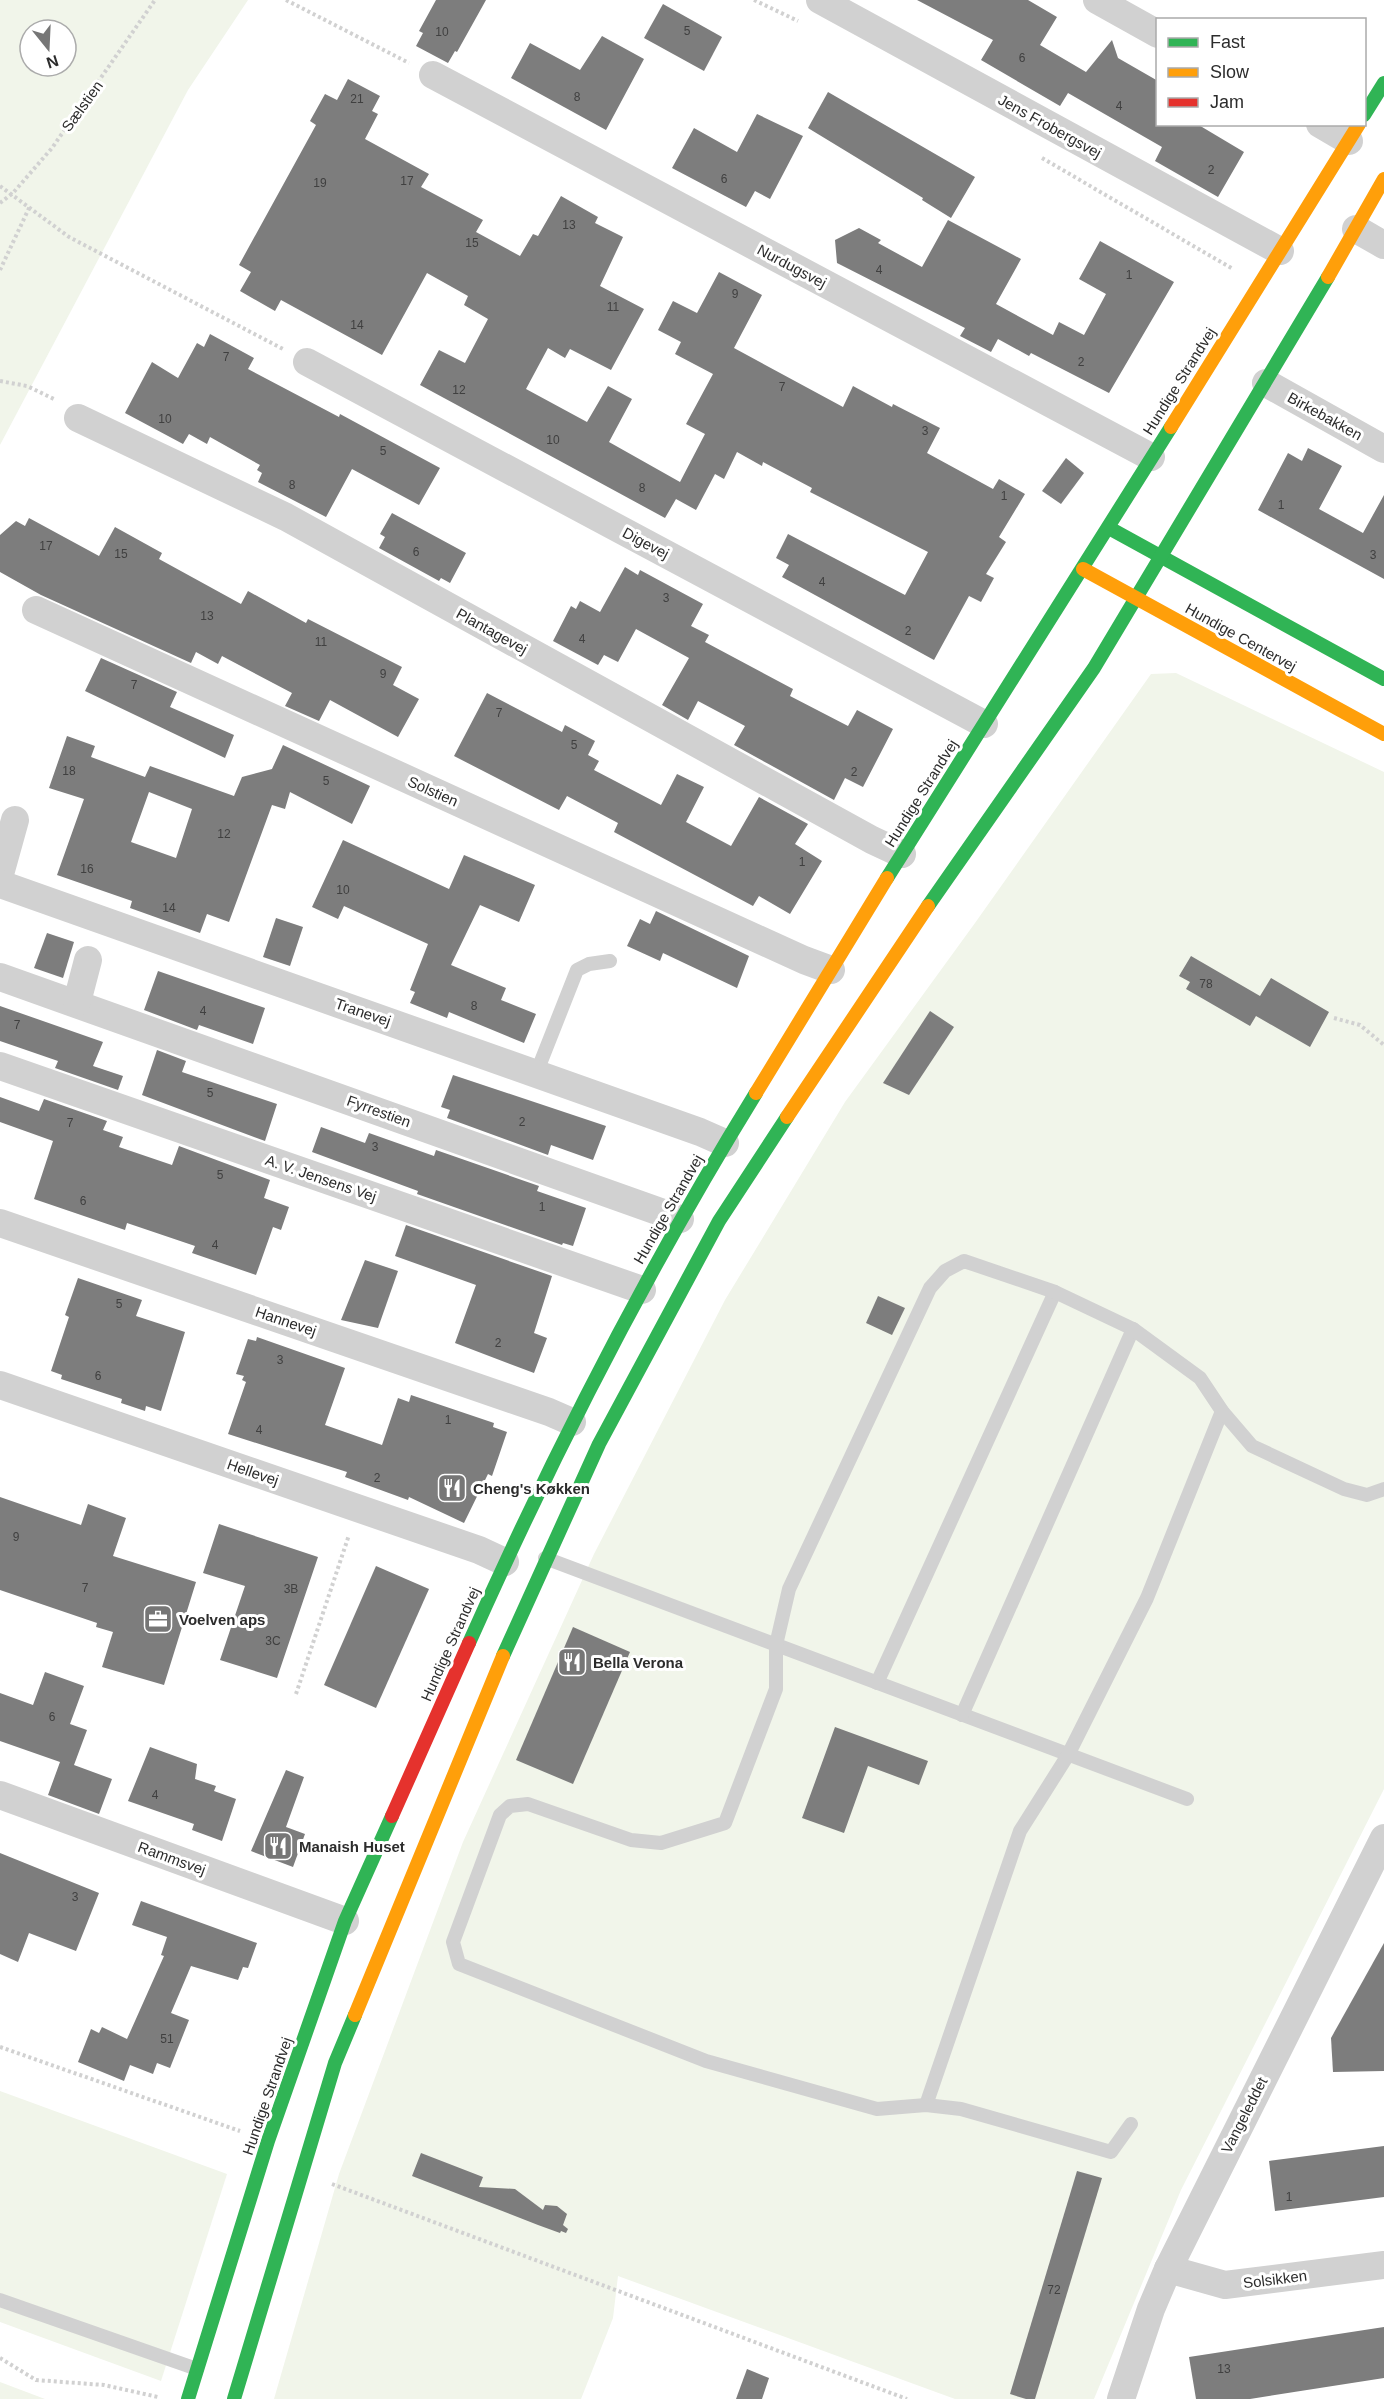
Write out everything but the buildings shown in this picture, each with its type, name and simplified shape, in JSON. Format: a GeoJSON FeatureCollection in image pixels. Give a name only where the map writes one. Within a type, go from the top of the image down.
{"type":"FeatureCollection","features":[{"type":"Feature","properties":{"kind":"main road"},"geometry":{"type":"LineString","coordinates":[[1366,113],[1384,83]]}},
{"type":"Feature","properties":{"kind":"main road","name":"Hundige Strandvej"},"geometry":{"type":"LineString","coordinates":[[188,2399],[268,2140],[345,1921],[505,1562],[572,1422],[680,1219],[725,1143],[902,854],[1109,528],[1354,133]]}},
{"type":"Feature","properties":{"kind":"main road"},"geometry":{"type":"LineString","coordinates":[[234,2399],[335,2063],[545,1558],[599,1444],[719,1221],[870,990],[1094,668],[1266,383],[1384,179]]}},
{"type":"Feature","properties":{"kind":"main road"},"geometry":{"type":"LineString","coordinates":[[1109,528],[1384,679]]}},
{"type":"Feature","properties":{"kind":"main road","name":"Hundige Centervej"},"geometry":{"type":"LineString","coordinates":[[1083,568],[1384,734]]}},
{"type":"Feature","properties":{"kind":"street","name":"Jens Frobergsvej"},"geometry":{"type":"LineString","coordinates":[[820,0],[1280,251]]}},
{"type":"Feature","properties":{"kind":"street"},"geometry":{"type":"LineString","coordinates":[[1097,0],[1156,33]]}},
{"type":"Feature","properties":{"kind":"street","name":"Nurdugsvej"},"geometry":{"type":"LineString","coordinates":[[433,75],[1152,457]]}},
{"type":"Feature","properties":{"kind":"street"},"geometry":{"type":"LineString","coordinates":[[1328,126],[1354,133]]}},
{"type":"Feature","properties":{"kind":"street"},"geometry":{"type":"LineString","coordinates":[[1356,229],[1384,245]]}},
{"type":"Feature","properties":{"kind":"street","name":"Digevej"},"geometry":{"type":"LineString","coordinates":[[307,362],[984,724]]}},
{"type":"Feature","properties":{"kind":"street","name":"Birkebakken"},"geometry":{"type":"LineString","coordinates":[[1266,383],[1384,449]]}},
{"type":"Feature","properties":{"kind":"street","name":"Plantagevej"},"geometry":{"type":"LineString","coordinates":[[78,418],[286,517],[872,840],[902,854]]}},
{"type":"Feature","properties":{"kind":"street","name":"Solstien"},"geometry":{"type":"LineString","coordinates":[[36,610],[793,955],[831,969]]}},
{"type":"Feature","properties":{"kind":"street"},"geometry":{"type":"LineString","coordinates":[[0,874],[15,820]]}},
{"type":"Feature","properties":{"kind":"street","name":"Tranevej"},"geometry":{"type":"LineString","coordinates":[[0,884],[725,1143]]}},
{"type":"Feature","properties":{"kind":"street"},"geometry":{"type":"LineString","coordinates":[[77,1002],[88,960]]}},
{"type":"Feature","properties":{"kind":"street","name":"Fyrrestien"},"geometry":{"type":"LineString","coordinates":[[0,977],[77,1002],[680,1219]]}},
{"type":"Feature","properties":{"kind":"street","name":"A. V. Jensens Vej"},"geometry":{"type":"LineString","coordinates":[[0,1066],[642,1290]]}},
{"type":"Feature","properties":{"kind":"street","name":"Hannevej"},"geometry":{"type":"LineString","coordinates":[[0,1223],[549,1412],[572,1422]]}},
{"type":"Feature","properties":{"kind":"street","name":"Hellevej"},"geometry":{"type":"LineString","coordinates":[[0,1385],[479,1550],[505,1562]]}},
{"type":"Feature","properties":{"kind":"street","name":"Rammsvej"},"geometry":{"type":"LineString","coordinates":[[0,1795],[345,1921]]}},
{"type":"Feature","properties":{"kind":"street","name":"Vangeleddet"},"geometry":{"type":"LineString","coordinates":[[1121,2399],[1151,2309],[1168,2269],[1384,1838]]}},
{"type":"Feature","properties":{"kind":"street","name":"Solsikken"},"geometry":{"type":"LineString","coordinates":[[1168,2269],[1225,2285],[1384,2265]]}},
{"type":"Feature","properties":{"kind":"lane"},"geometry":{"type":"LineString","coordinates":[[536,1074],[577,970],[589,964],[610,961]]}},
{"type":"Feature","properties":{"kind":"lane"},"geometry":{"type":"LineString","coordinates":[[1131,2124],[1111,2152],[961,2109],[926,2104],[877,2109],[706,2061],[459,1964],[453,1942],[500,1815],[510,1806],[528,1804],[631,1840],[661,1843],[725,1823],[776,1689],[776,1645],[789,1589],[930,1288],[945,1271],[964,1261],[1055,1292],[1133,1329],[1200,1378],[1222,1411],[1252,1446],[1344,1489],[1367,1495],[1384,1489]]}},
{"type":"Feature","properties":{"kind":"lane"},"geometry":{"type":"LineString","coordinates":[[877,1683],[1055,1292]]}},
{"type":"Feature","properties":{"kind":"lane"},"geometry":{"type":"LineString","coordinates":[[962,1715],[1133,1329]]}},
{"type":"Feature","properties":{"kind":"lane"},"geometry":{"type":"LineString","coordinates":[[926,2104],[1020,1831],[1068,1755],[1147,1598],[1222,1411]]}},
{"type":"Feature","properties":{"kind":"lane"},"geometry":{"type":"LineString","coordinates":[[545,1558],[1187,1799]]}},
{"type":"Feature","properties":{"kind":"lane"},"geometry":{"type":"LineString","coordinates":[[0,2300],[197,2369]]}},
{"type":"Feature","properties":{"kind":"path","name":"Sælstien"},"geometry":{"type":"LineString","coordinates":[[0,203],[12,193],[52,148],[155,0]]}},
{"type":"Feature","properties":{"kind":"path"},"geometry":{"type":"LineString","coordinates":[[286,0],[433,75]]}},
{"type":"Feature","properties":{"kind":"path"},"geometry":{"type":"LineString","coordinates":[[0,186],[69,237],[307,362]]}},
{"type":"Feature","properties":{"kind":"path"},"geometry":{"type":"LineString","coordinates":[[0,270],[30,206]]}},
{"type":"Feature","properties":{"kind":"path"},"geometry":{"type":"LineString","coordinates":[[0,381],[44,393],[62,403],[78,418]]}},
{"type":"Feature","properties":{"kind":"path"},"geometry":{"type":"LineString","coordinates":[[1334,1018],[1360,1025],[1384,1045]]}},
{"type":"Feature","properties":{"kind":"path"},"geometry":{"type":"LineString","coordinates":[[296,1694],[357,1509]]}},
{"type":"Feature","properties":{"kind":"path"},"geometry":{"type":"LineString","coordinates":[[0,2047],[268,2140]]}},
{"type":"Feature","properties":{"kind":"path"},"geometry":{"type":"LineString","coordinates":[[301,2173],[907,2399]]}},
{"type":"Feature","properties":{"kind":"path"},"geometry":{"type":"LineString","coordinates":[[0,2358],[36,2380],[104,2385],[167,2399]]}},
{"type":"Feature","properties":{"kind":"shaded area"},"geometry":{"type":"Polygon","coordinates":[[[0,0],[248,0],[188,90],[0,445],[0,0]]]}},
{"type":"Feature","properties":{"kind":"shaded area"},"geometry":{"type":"Polygon","coordinates":[[[1176,673],[1384,772],[1384,1789],[1181,2190],[1094,2399],[955,2399],[618,2276],[613,2318],[581,2399],[274,2399],[339,2174],[463,1842],[594,1554],[725,1300],[845,1102],[1151,674],[1176,673]]]}},
{"type":"Feature","properties":{"kind":"shaded area"},"geometry":{"type":"Polygon","coordinates":[[[0,2091],[227,2174],[161,2381],[0,2322],[0,2091]]]}},
{"type":"Feature","properties":{"kind":"shaded area"},"geometry":{"type":"Polygon","coordinates":[[[0,2382],[45,2399],[0,2399],[0,2382]]]}},
{"type":"Feature","properties":{"kind":"traffic: fast"},"geometry":{"type":"LineString","coordinates":[[1366,112],[1384,83]]}},
{"type":"Feature","properties":{"kind":"traffic: fast"},"geometry":{"type":"LineString","coordinates":[[928,906],[1094,668],[1328,277]]}},
{"type":"Feature","properties":{"kind":"traffic: fast"},"geometry":{"type":"LineString","coordinates":[[887,878],[1171,427]]}},
{"type":"Feature","properties":{"kind":"traffic: fast"},"geometry":{"type":"LineString","coordinates":[[1109,528],[1384,679]]}},
{"type":"Feature","properties":{"kind":"traffic: fast"},"geometry":{"type":"LineString","coordinates":[[469,1643],[534,1502],[639,1295],[756,1093]]}},
{"type":"Feature","properties":{"kind":"traffic: fast"},"geometry":{"type":"LineString","coordinates":[[503,1656],[599,1444],[719,1221],[787,1117]]}},
{"type":"Feature","properties":{"kind":"traffic: fast"},"geometry":{"type":"LineString","coordinates":[[188,2399],[268,2141],[345,1921],[392,1816]]}},
{"type":"Feature","properties":{"kind":"traffic: fast"},"geometry":{"type":"LineString","coordinates":[[234,2399],[335,2063],[355,2015]]}},
{"type":"Feature","properties":{"kind":"traffic: slow"},"geometry":{"type":"LineString","coordinates":[[1171,427],[1358,126]]}},
{"type":"Feature","properties":{"kind":"traffic: slow"},"geometry":{"type":"LineString","coordinates":[[1328,277],[1384,179]]}},
{"type":"Feature","properties":{"kind":"traffic: slow"},"geometry":{"type":"LineString","coordinates":[[1083,569],[1384,734]]}},
{"type":"Feature","properties":{"kind":"traffic: slow"},"geometry":{"type":"LineString","coordinates":[[756,1093],[887,878]]}},
{"type":"Feature","properties":{"kind":"traffic: slow"},"geometry":{"type":"LineString","coordinates":[[787,1117],[928,906]]}},
{"type":"Feature","properties":{"kind":"traffic: slow"},"geometry":{"type":"LineString","coordinates":[[355,2015],[503,1656]]}},
{"type":"Feature","properties":{"kind":"traffic: jam"},"geometry":{"type":"LineString","coordinates":[[392,1816],[469,1643]]}},
{"type":"Feature","properties":{"kind":"place","name":"Cheng's Køkken"},"geometry":{"type":"Point","coordinates":[452,1488]}},
{"type":"Feature","properties":{"kind":"place","name":"Voelven aps"},"geometry":{"type":"Point","coordinates":[158,1619]}},
{"type":"Feature","properties":{"kind":"place","name":"Bella Verona"},"geometry":{"type":"Point","coordinates":[572,1662]}},
{"type":"Feature","properties":{"kind":"place","name":"Manaish Huset"},"geometry":{"type":"Point","coordinates":[278,1846]}}]}
